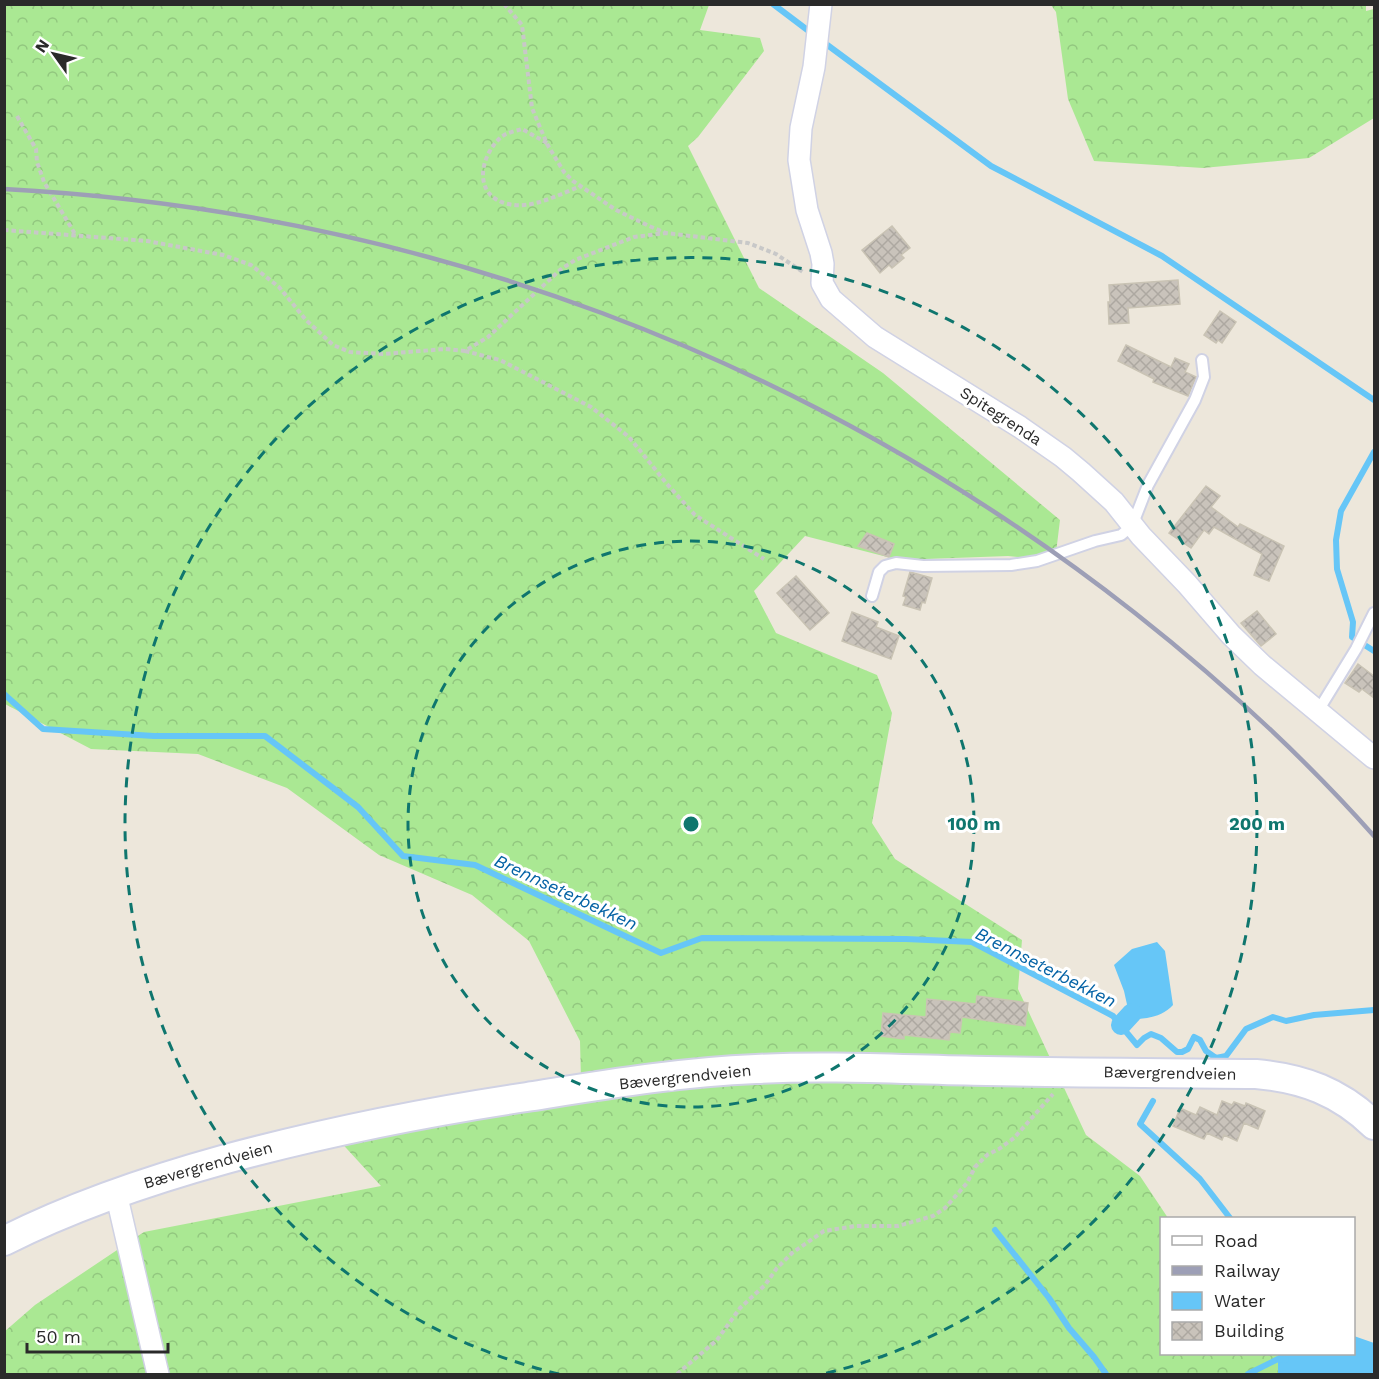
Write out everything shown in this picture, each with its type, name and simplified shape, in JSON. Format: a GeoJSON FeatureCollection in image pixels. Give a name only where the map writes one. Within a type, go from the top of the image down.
{"type":"FeatureCollection","features":[{"type":"Feature","properties":{"kind":"main road","name":"Bævergrendveien"},"geometry":{"type":"LineString","coordinates":[[4,1241],[55,1217],[116,1193],[185,1171],[353,1127],[456,1107],[702,1073],[783,1068],[1256,1074],[1302,1081],[1320,1088],[1344,1101],[1374,1125]]}},
{"type":"Feature","properties":{"kind":"street"},"geometry":{"type":"LineString","coordinates":[[821,4],[814,67],[798,144],[807,210],[823,264],[822,283]]}},
{"type":"Feature","properties":{"kind":"street","name":"Spitegrenda"},"geometry":{"type":"LineString","coordinates":[[822,283],[831,299],[875,337],[1020,427],[1063,457],[1114,502],[1132,526],[1231,635],[1374,758]]}},
{"type":"Feature","properties":{"kind":"street"},"geometry":{"type":"LineString","coordinates":[[116,1193],[158,1374]]}},
{"type":"Feature","properties":{"kind":"lane"},"geometry":{"type":"LineString","coordinates":[[872,596],[879,572],[885,566],[896,563],[923,566],[996,566],[1037,561],[1095,541],[1121,535],[1132,526],[1148,485],[1195,400],[1204,377],[1202,360]]}},
{"type":"Feature","properties":{"kind":"lane"},"geometry":{"type":"LineString","coordinates":[[1318,711],[1356,649],[1374,613]]}},
{"type":"Feature","properties":{"kind":"path"},"geometry":{"type":"LineString","coordinates":[[504,4],[522,25],[532,108],[547,144],[564,172],[623,214],[666,233]]}},
{"type":"Feature","properties":{"kind":"path"},"geometry":{"type":"LineString","coordinates":[[17,116],[36,148],[37,162],[44,182],[75,234]]}},
{"type":"Feature","properties":{"kind":"path"},"geometry":{"type":"LineString","coordinates":[[547,144],[522,129],[501,136],[486,160],[483,168],[483,183],[492,195],[507,204],[523,205],[554,197],[581,186]]}},
{"type":"Feature","properties":{"kind":"path"},"geometry":{"type":"LineString","coordinates":[[4,230],[147,241],[223,255],[251,265],[279,287],[306,320],[333,345],[350,352],[383,354],[445,349],[465,351],[500,360],[591,407],[629,437],[695,515],[764,559]]}},
{"type":"Feature","properties":{"kind":"path"},"geometry":{"type":"LineString","coordinates":[[465,351],[488,337],[560,270],[575,260],[634,237],[666,233],[748,243],[776,254],[822,283]]}},
{"type":"Feature","properties":{"kind":"path"},"geometry":{"type":"LineString","coordinates":[[677,1374],[717,1340],[740,1308],[765,1285],[792,1253],[824,1232],[856,1226],[898,1226],[933,1216],[945,1208],[967,1183],[975,1167],[987,1155],[999,1149],[1023,1129],[1071,1072]]}},
{"type":"Feature","properties":{"kind":"green space"},"geometry":{"type":"Polygon","coordinates":[[[5,5],[709,5],[700,30],[760,38],[764,51],[698,137],[688,146],[759,288],[883,373],[1060,520],[1055,561],[1008,556],[899,560],[805,536],[754,591],[776,633],[877,675],[892,713],[872,823],[895,859],[1022,940],[1018,989],[1086,1135],[1140,1176],[1167,1217],[1160,1217],[1160,1355],[1278,1355],[1278,1374],[5,1374],[4,1332],[35,1305],[144,1232],[381,1186],[336,1137],[581,1080],[580,1041],[529,941],[472,895],[379,855],[287,788],[198,754],[91,749],[5,704],[5,5]]]}},
{"type":"Feature","properties":{"kind":"green space"},"geometry":{"type":"Polygon","coordinates":[[[1051,5],[1366,5],[1366,11],[1374,9],[1374,118],[1309,158],[1203,168],[1094,161],[1068,99],[1056,12],[1051,5]]]}},
{"type":"Feature","properties":{"kind":"water"},"geometry":{"type":"Polygon","coordinates":[[[1157,942],[1165,951],[1173,1005],[1157,1015],[1138,1019],[1128,1009],[1114,965],[1132,949],[1157,942]]]}},
{"type":"Feature","properties":{"kind":"water"},"geometry":{"type":"Polygon","coordinates":[[[1355,1336],[1374,1343],[1374,1374],[1278,1374],[1278,1355],[1355,1355],[1355,1336]]]}},
{"type":"Feature","properties":{"kind":"building"},"geometry":{"type":"Polygon","coordinates":[[[892,226],[910,248],[901,255],[904,258],[892,268],[889,265],[880,273],[862,250],[892,226]]]}},
{"type":"Feature","properties":{"kind":"building"},"geometry":{"type":"Polygon","coordinates":[[[1178,280],[1180,304],[1128,308],[1129,323],[1109,324],[1109,285],[1178,280]]]}},
{"type":"Feature","properties":{"kind":"building"},"geometry":{"type":"Polygon","coordinates":[[[1220,311],[1236,322],[1222,343],[1218,340],[1216,343],[1204,335],[1220,311]]]}},
{"type":"Feature","properties":{"kind":"building"},"geometry":{"type":"Polygon","coordinates":[[[1126,345],[1171,367],[1175,358],[1189,364],[1185,372],[1196,377],[1188,396],[1153,382],[1154,379],[1118,361],[1126,345]]]}},
{"type":"Feature","properties":{"kind":"building"},"geometry":{"type":"Polygon","coordinates":[[[1206,486],[1220,496],[1211,507],[1238,527],[1240,524],[1284,546],[1269,581],[1254,575],[1262,554],[1214,527],[1209,534],[1204,530],[1191,548],[1169,533],[1206,486]]]}},
{"type":"Feature","properties":{"kind":"building"},"geometry":{"type":"Polygon","coordinates":[[[867,533],[894,544],[889,557],[858,546],[867,533]]]}},
{"type":"Feature","properties":{"kind":"building"},"geometry":{"type":"Polygon","coordinates":[[[910,572],[932,578],[925,603],[922,602],[920,610],[903,605],[906,597],[903,596],[910,572]]]}},
{"type":"Feature","properties":{"kind":"building"},"geometry":{"type":"Polygon","coordinates":[[[796,576],[829,613],[810,630],[777,593],[796,576]]]}},
{"type":"Feature","properties":{"kind":"building"},"geometry":{"type":"Polygon","coordinates":[[[1257,611],[1276,634],[1261,646],[1241,623],[1257,611]]]}},
{"type":"Feature","properties":{"kind":"building"},"geometry":{"type":"Polygon","coordinates":[[[852,612],[878,622],[876,627],[899,636],[891,659],[842,641],[852,612]]]}},
{"type":"Feature","properties":{"kind":"building"},"geometry":{"type":"Polygon","coordinates":[[[1358,664],[1374,676],[1374,698],[1362,689],[1359,692],[1345,683],[1358,664]]]}},
{"type":"Feature","properties":{"kind":"building"},"geometry":{"type":"Polygon","coordinates":[[[977,996],[1028,1003],[1025,1026],[962,1017],[960,1033],[950,1032],[949,1040],[904,1035],[904,1039],[881,1036],[883,1013],[926,1017],[927,999],[976,1004],[977,996]]]}},
{"type":"Feature","properties":{"kind":"building"},"geometry":{"type":"Polygon","coordinates":[[[1222,1101],[1232,1105],[1234,1102],[1245,1106],[1246,1103],[1265,1111],[1258,1129],[1244,1123],[1237,1141],[1224,1135],[1222,1140],[1207,1133],[1204,1139],[1173,1126],[1180,1108],[1196,1115],[1200,1107],[1217,1115],[1222,1101]]]}},
{"type":"Feature","properties":{"kind":"waterway"},"geometry":{"type":"LineString","coordinates":[[773,4],[814,35]]}},
{"type":"Feature","properties":{"kind":"waterway"},"geometry":{"type":"LineString","coordinates":[[822,41],[991,166],[1162,256],[1374,400]]}},
{"type":"Feature","properties":{"kind":"waterway"},"geometry":{"type":"LineString","coordinates":[[1374,452],[1341,511],[1336,540],[1337,569],[1353,622],[1352,637],[1374,651]]}},
{"type":"Feature","properties":{"kind":"waterway","name":"Brennseterbekken"},"geometry":{"type":"LineString","coordinates":[[4,694],[43,729],[154,736],[265,736],[358,807],[403,856],[475,865],[661,953],[702,938],[906,939],[972,942],[1113,1016],[1137,1045],[1151,1034],[1161,1038],[1177,1052],[1182,1052],[1188,1049],[1194,1037],[1200,1040],[1206,1051],[1216,1058],[1226,1056],[1246,1029],[1273,1017],[1286,1021],[1314,1015],[1374,1010]]}},
{"type":"Feature","properties":{"kind":"waterway"},"geometry":{"type":"LineString","coordinates":[[1121,1025],[1132,1013]]}},
{"type":"Feature","properties":{"kind":"waterway","name":"Brennseterbekken"},"geometry":{"type":"LineString","coordinates":[[1153,1101],[1140,1124],[1200,1179],[1229,1217]]}},
{"type":"Feature","properties":{"kind":"waterway"},"geometry":{"type":"LineString","coordinates":[[995,1230],[1106,1374]]}},
{"type":"Feature","properties":{"kind":"waterway"},"geometry":{"type":"LineString","coordinates":[[1248,1374],[1278,1359],[1286,1360]]}},
{"type":"Feature","properties":{"kind":"railway"},"geometry":{"type":"LineString","coordinates":[[4,189],[158,203],[310,229],[458,265],[602,313],[743,372],[879,442],[1010,522],[1135,613],[1259,719],[1318,776],[1374,836]]}}]}
